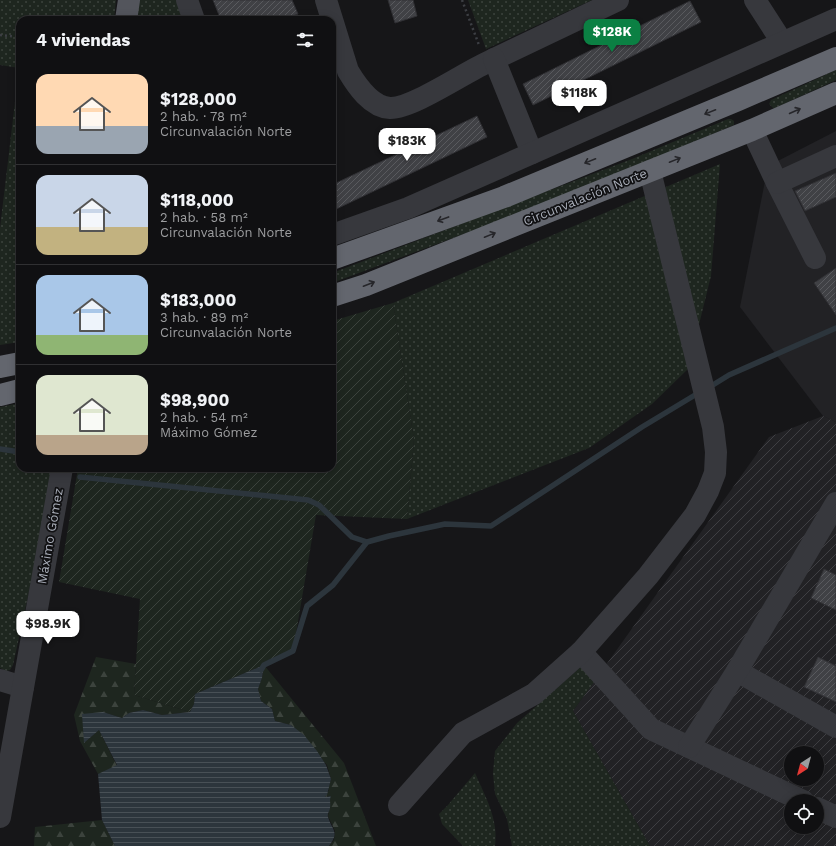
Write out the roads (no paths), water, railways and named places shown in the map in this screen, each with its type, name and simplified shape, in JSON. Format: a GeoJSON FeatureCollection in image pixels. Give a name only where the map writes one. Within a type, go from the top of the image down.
{"type":"FeatureCollection","features":[{"type":"Feature","properties":{"kind":"highway"},"geometry":{"type":"LineString","coordinates":[[336,258],[504,197],[836,58]]}},
{"type":"Feature","properties":{"kind":"highway","name":"Circunvalación Norte"},"geometry":{"type":"LineString","coordinates":[[336,295],[366,285],[752,130],[836,93]]}},
{"type":"Feature","properties":{"kind":"highway"},"geometry":{"type":"LineString","coordinates":[[738,100],[752,130]]}},
{"type":"Feature","properties":{"kind":"highway"},"geometry":{"type":"LineString","coordinates":[[0,367],[16,364]]}},
{"type":"Feature","properties":{"kind":"main road"},"geometry":{"type":"LineString","coordinates":[[127,16],[129,0]]}},
{"type":"Feature","properties":{"kind":"street"},"geometry":{"type":"LineString","coordinates":[[186,0],[192,16]]}},
{"type":"Feature","properties":{"kind":"street"},"geometry":{"type":"LineString","coordinates":[[326,0],[331,16]]}},
{"type":"Feature","properties":{"kind":"street"},"geometry":{"type":"LineString","coordinates":[[336,32],[348,71],[372,101],[382,107],[392,108],[412,102],[490,61],[618,0]]}},
{"type":"Feature","properties":{"kind":"street"},"geometry":{"type":"LineString","coordinates":[[755,0],[782,42]]}},
{"type":"Feature","properties":{"kind":"street"},"geometry":{"type":"LineString","coordinates":[[336,234],[408,208],[836,19]]}},
{"type":"Feature","properties":{"kind":"street"},"geometry":{"type":"LineString","coordinates":[[490,61],[532,153]]}},
{"type":"Feature","properties":{"kind":"street"},"geometry":{"type":"LineString","coordinates":[[752,130],[815,258]]}},
{"type":"Feature","properties":{"kind":"street"},"geometry":{"type":"LineString","coordinates":[[777,183],[836,156]]}},
{"type":"Feature","properties":{"kind":"street"},"geometry":{"type":"LineString","coordinates":[[399,805],[463,733],[534,694],[581,652],[648,576],[694,515],[708,491],[715,473],[716,452],[713,427],[650,170]]}},
{"type":"Feature","properties":{"kind":"street","name":"Máximo Gómez"},"geometry":{"type":"LineString","coordinates":[[0,817],[61,472]]}},
{"type":"Feature","properties":{"kind":"street"},"geometry":{"type":"LineString","coordinates":[[690,747],[836,503]]}},
{"type":"Feature","properties":{"kind":"street"},"geometry":{"type":"LineString","coordinates":[[581,652],[651,729],[788,794]]}},
{"type":"Feature","properties":{"kind":"street"},"geometry":{"type":"LineString","coordinates":[[737,670],[836,727]]}},
{"type":"Feature","properties":{"kind":"street"},"geometry":{"type":"LineString","coordinates":[[0,680],[23,687]]}},
{"type":"Feature","properties":{"kind":"street"},"geometry":{"type":"LineString","coordinates":[[824,811],[836,817]]}},
{"type":"Feature","properties":{"kind":"waterway"},"geometry":{"type":"LineString","coordinates":[[708,388],[729,375],[836,328]]}},
{"type":"Feature","properties":{"kind":"waterway"},"geometry":{"type":"LineString","coordinates":[[261,670],[264,665],[293,651],[307,606],[333,585],[367,542],[445,524],[491,526],[642,427],[700,392]]}},
{"type":"Feature","properties":{"kind":"waterway"},"geometry":{"type":"LineString","coordinates":[[0,449],[16,451]]}},
{"type":"Feature","properties":{"kind":"waterway"},"geometry":{"type":"LineString","coordinates":[[80,477],[308,500],[319,505],[352,537],[367,542]]}}]}
